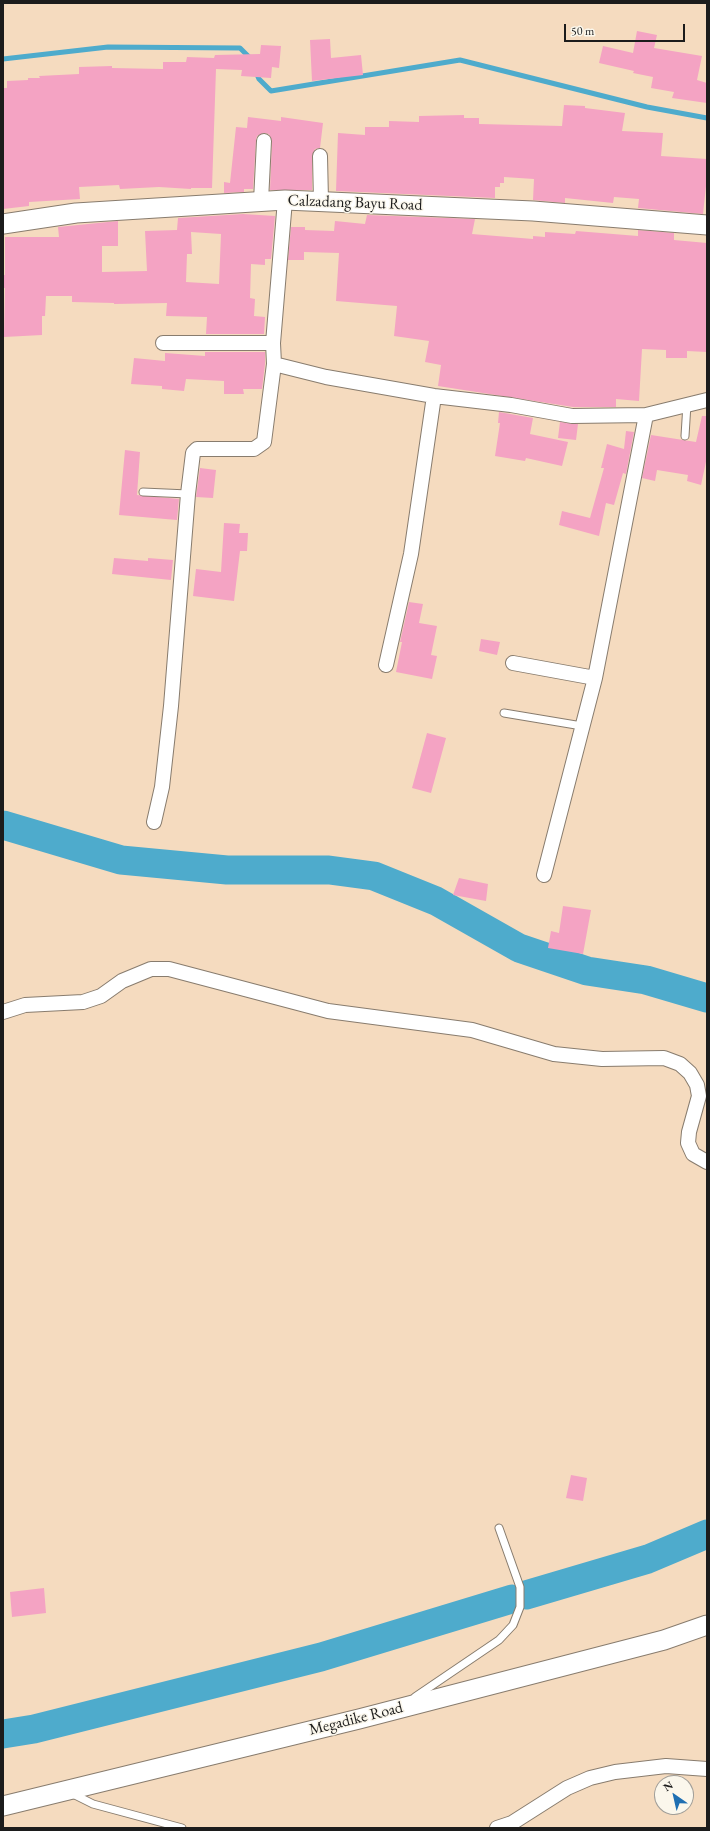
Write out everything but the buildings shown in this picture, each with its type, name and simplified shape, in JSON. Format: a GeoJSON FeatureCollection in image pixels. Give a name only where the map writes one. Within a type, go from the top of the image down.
{"type":"FeatureCollection","features":[{"type":"Feature","properties":{"kind":"main road","name":"Calzadang Bayu Road"},"geometry":{"type":"LineString","coordinates":[[3,224],[76,213],[285,200],[533,211],[707,225]]}},
{"type":"Feature","properties":{"kind":"main road","name":"Megadike Road"},"geometry":{"type":"LineString","coordinates":[[3,1806],[399,1709],[664,1640],[707,1625]]}},
{"type":"Feature","properties":{"kind":"street"},"geometry":{"type":"LineString","coordinates":[[261,201],[264,141]]}},
{"type":"Feature","properties":{"kind":"street"},"geometry":{"type":"LineString","coordinates":[[320,156],[321,201]]}},
{"type":"Feature","properties":{"kind":"street"},"geometry":{"type":"LineString","coordinates":[[154,822],[162,787],[171,706],[188,494],[193,453],[197,449],[254,449],[261,446],[264,442],[274,364],[273,343],[285,200]]}},
{"type":"Feature","properties":{"kind":"street"},"geometry":{"type":"LineString","coordinates":[[163,344],[273,343]]}},
{"type":"Feature","properties":{"kind":"street"},"geometry":{"type":"LineString","coordinates":[[274,364],[326,377],[434,396],[511,405],[572,416],[646,415],[707,400]]}},
{"type":"Feature","properties":{"kind":"street"},"geometry":{"type":"LineString","coordinates":[[386,666],[411,554],[434,396]]}},
{"type":"Feature","properties":{"kind":"street"},"geometry":{"type":"LineString","coordinates":[[544,876],[595,678],[646,415]]}},
{"type":"Feature","properties":{"kind":"street"},"geometry":{"type":"LineString","coordinates":[[513,663],[595,678]]}},
{"type":"Feature","properties":{"kind":"street"},"geometry":{"type":"LineString","coordinates":[[3,1012],[25,1005],[83,1002],[101,996],[122,981],[151,969],[169,969],[328,1011],[472,1030],[554,1054],[602,1060],[664,1058],[680,1064],[690,1073],[697,1085],[699,1096],[689,1132],[688,1143],[693,1154],[707,1162]]}},
{"type":"Feature","properties":{"kind":"street"},"geometry":{"type":"LineString","coordinates":[[497,1828],[512,1823],[566,1788],[590,1778],[615,1772],[666,1766],[707,1769]]}},
{"type":"Feature","properties":{"kind":"lane"},"geometry":{"type":"LineString","coordinates":[[685,436],[687,404]]}},
{"type":"Feature","properties":{"kind":"lane"},"geometry":{"type":"LineString","coordinates":[[143,492],[188,494]]}},
{"type":"Feature","properties":{"kind":"lane"},"geometry":{"type":"LineString","coordinates":[[504,713],[582,726]]}},
{"type":"Feature","properties":{"kind":"lane"},"geometry":{"type":"LineString","coordinates":[[399,1709],[499,1640],[513,1625],[520,1608],[520,1586],[499,1528]]}},
{"type":"Feature","properties":{"kind":"lane"},"geometry":{"type":"LineString","coordinates":[[66,1791],[93,1804],[182,1828]]}},
{"type":"Feature","properties":{"kind":"waterway"},"geometry":{"type":"LineString","coordinates":[[3,59],[108,47],[240,48],[251,59]]}},
{"type":"Feature","properties":{"kind":"waterway"},"geometry":{"type":"LineString","coordinates":[[256,72],[259,79],[271,91],[460,60],[647,107],[707,118]]}},
{"type":"Feature","properties":{"kind":"waterway"},"geometry":{"type":"LineString","coordinates":[[3,825],[121,860],[227,870],[329,870],[374,876],[436,901],[519,948],[587,971],[646,980],[707,998]]}},
{"type":"Feature","properties":{"kind":"waterway"},"geometry":{"type":"LineString","coordinates":[[526,1595],[648,1559],[707,1534]]}},
{"type":"Feature","properties":{"kind":"waterway"},"geometry":{"type":"LineString","coordinates":[[3,1734],[34,1729],[321,1657],[512,1599]]}}]}
